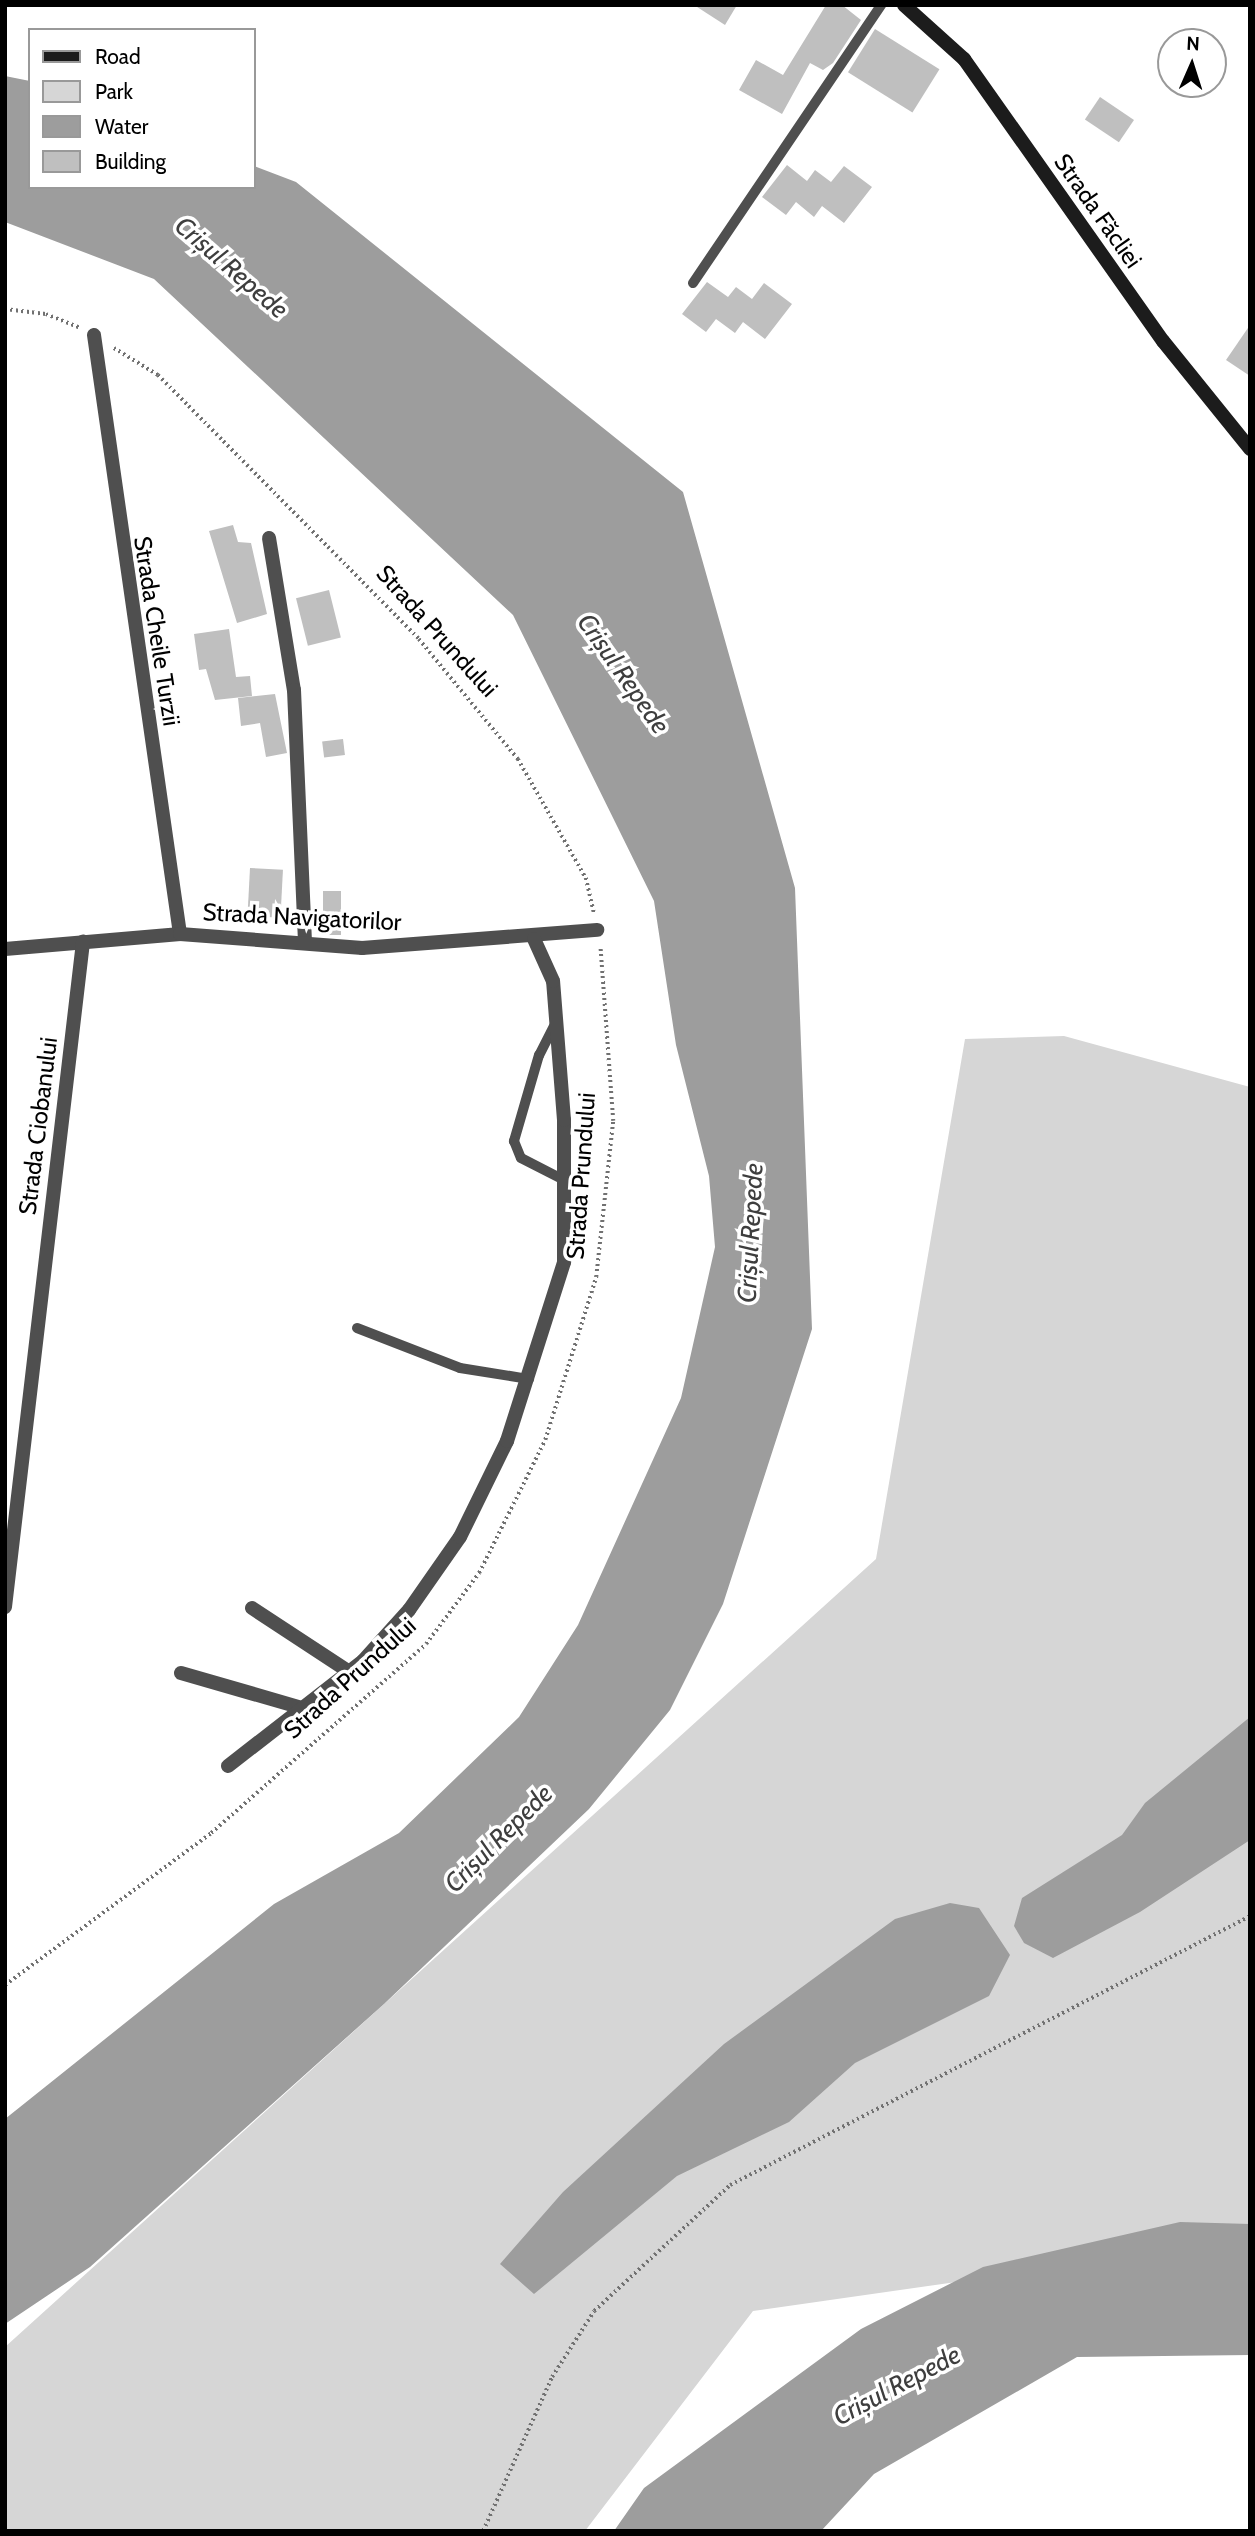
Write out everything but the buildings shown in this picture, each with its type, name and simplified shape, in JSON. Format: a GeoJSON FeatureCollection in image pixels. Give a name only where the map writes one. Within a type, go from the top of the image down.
{"type":"FeatureCollection","features":[{"type":"Feature","properties":{"kind":"street","name":"Strada Făcliei"},"geometry":{"type":"LineString","coordinates":[[907,6],[964,59],[1163,341],[1250,449]]}},
{"type":"Feature","properties":{"kind":"street","name":"Strada Cheile Turzii"},"geometry":{"type":"LineString","coordinates":[[93,335],[180,934]]}},
{"type":"Feature","properties":{"kind":"street"},"geometry":{"type":"LineString","coordinates":[[269,538],[294,690],[305,942]]}},
{"type":"Feature","properties":{"kind":"street","name":"Strada Navigatorilor"},"geometry":{"type":"LineString","coordinates":[[5,949],[180,934],[362,948],[534,939],[597,930]]}},
{"type":"Feature","properties":{"kind":"street","name":"Strada Prundului"},"geometry":{"type":"LineString","coordinates":[[228,1766],[299,1707],[348,1671],[409,1611],[460,1537],[508,1441],[564,1262],[564,1180],[553,981],[534,939]]}},
{"type":"Feature","properties":{"kind":"street","name":"Strada Ciobanului"},"geometry":{"type":"LineString","coordinates":[[5,1607],[83,943]]}},
{"type":"Feature","properties":{"kind":"street"},"geometry":{"type":"LineString","coordinates":[[252,1608],[348,1671]]}},
{"type":"Feature","properties":{"kind":"street"},"geometry":{"type":"LineString","coordinates":[[181,1673],[299,1707]]}},
{"type":"Feature","properties":{"kind":"lane"},"geometry":{"type":"LineString","coordinates":[[693,284],[881,5]]}},
{"type":"Feature","properties":{"kind":"lane"},"geometry":{"type":"LineString","coordinates":[[554,1026],[539,1055],[514,1141],[521,1158],[564,1180]]}},
{"type":"Feature","properties":{"kind":"lane"},"geometry":{"type":"LineString","coordinates":[[357,1328],[460,1368],[529,1379]]}},
{"type":"Feature","properties":{"kind":"path","name":"Strada Prundului"},"geometry":{"type":"LineString","coordinates":[[5,309],[46,314],[93,335],[158,375],[419,639],[518,759],[586,878],[597,930],[613,1121],[596,1277],[570,1371],[516,1508],[480,1573],[426,1644],[211,1833],[5,1985]]}},
{"type":"Feature","properties":{"kind":"path"},"geometry":{"type":"LineString","coordinates":[[482,2531],[552,2376],[594,2311],[730,2185],[1250,1916]]}},
{"type":"Feature","properties":{"kind":"green space"},"geometry":{"type":"Polygon","coordinates":[[[1064,1036],[1250,1087],[1250,2240],[753,2311],[585,2531],[5,2531],[5,2347],[876,1559],[965,1039],[1064,1036]]]}},
{"type":"Feature","properties":{"kind":"water","name":"Crișul Repede"},"geometry":{"type":"Polygon","coordinates":[[[5,76],[28,81],[28,189],[256,189],[256,167],[296,182],[683,492],[795,888],[812,1329],[723,1604],[670,1710],[589,1809],[384,2004],[90,2267],[5,2324],[5,2119],[274,1904],[399,1833],[519,1717],[578,1625],[681,1398],[715,1247],[709,1176],[676,1045],[654,901],[513,615],[154,279],[5,222],[5,76]]]}},
{"type":"Feature","properties":{"kind":"water"},"geometry":{"type":"Polygon","coordinates":[[[1250,1717],[1250,1840],[1140,1912],[1053,1958],[1024,1943],[1014,1926],[1022,1898],[1122,1835],[1145,1803],[1250,1717]]]}},
{"type":"Feature","properties":{"kind":"water"},"geometry":{"type":"Polygon","coordinates":[[[950,1903],[979,1908],[1010,1955],[989,1996],[855,2063],[789,2122],[677,2176],[534,2294],[500,2264],[563,2192],[724,2044],[895,1919],[950,1903]]]}},
{"type":"Feature","properties":{"kind":"water","name":"Crișul Repede"},"geometry":{"type":"Polygon","coordinates":[[[1180,2222],[1250,2224],[1250,2355],[1077,2357],[874,2474],[821,2531],[614,2531],[644,2488],[861,2329],[983,2267],[1180,2222]]]}}]}
